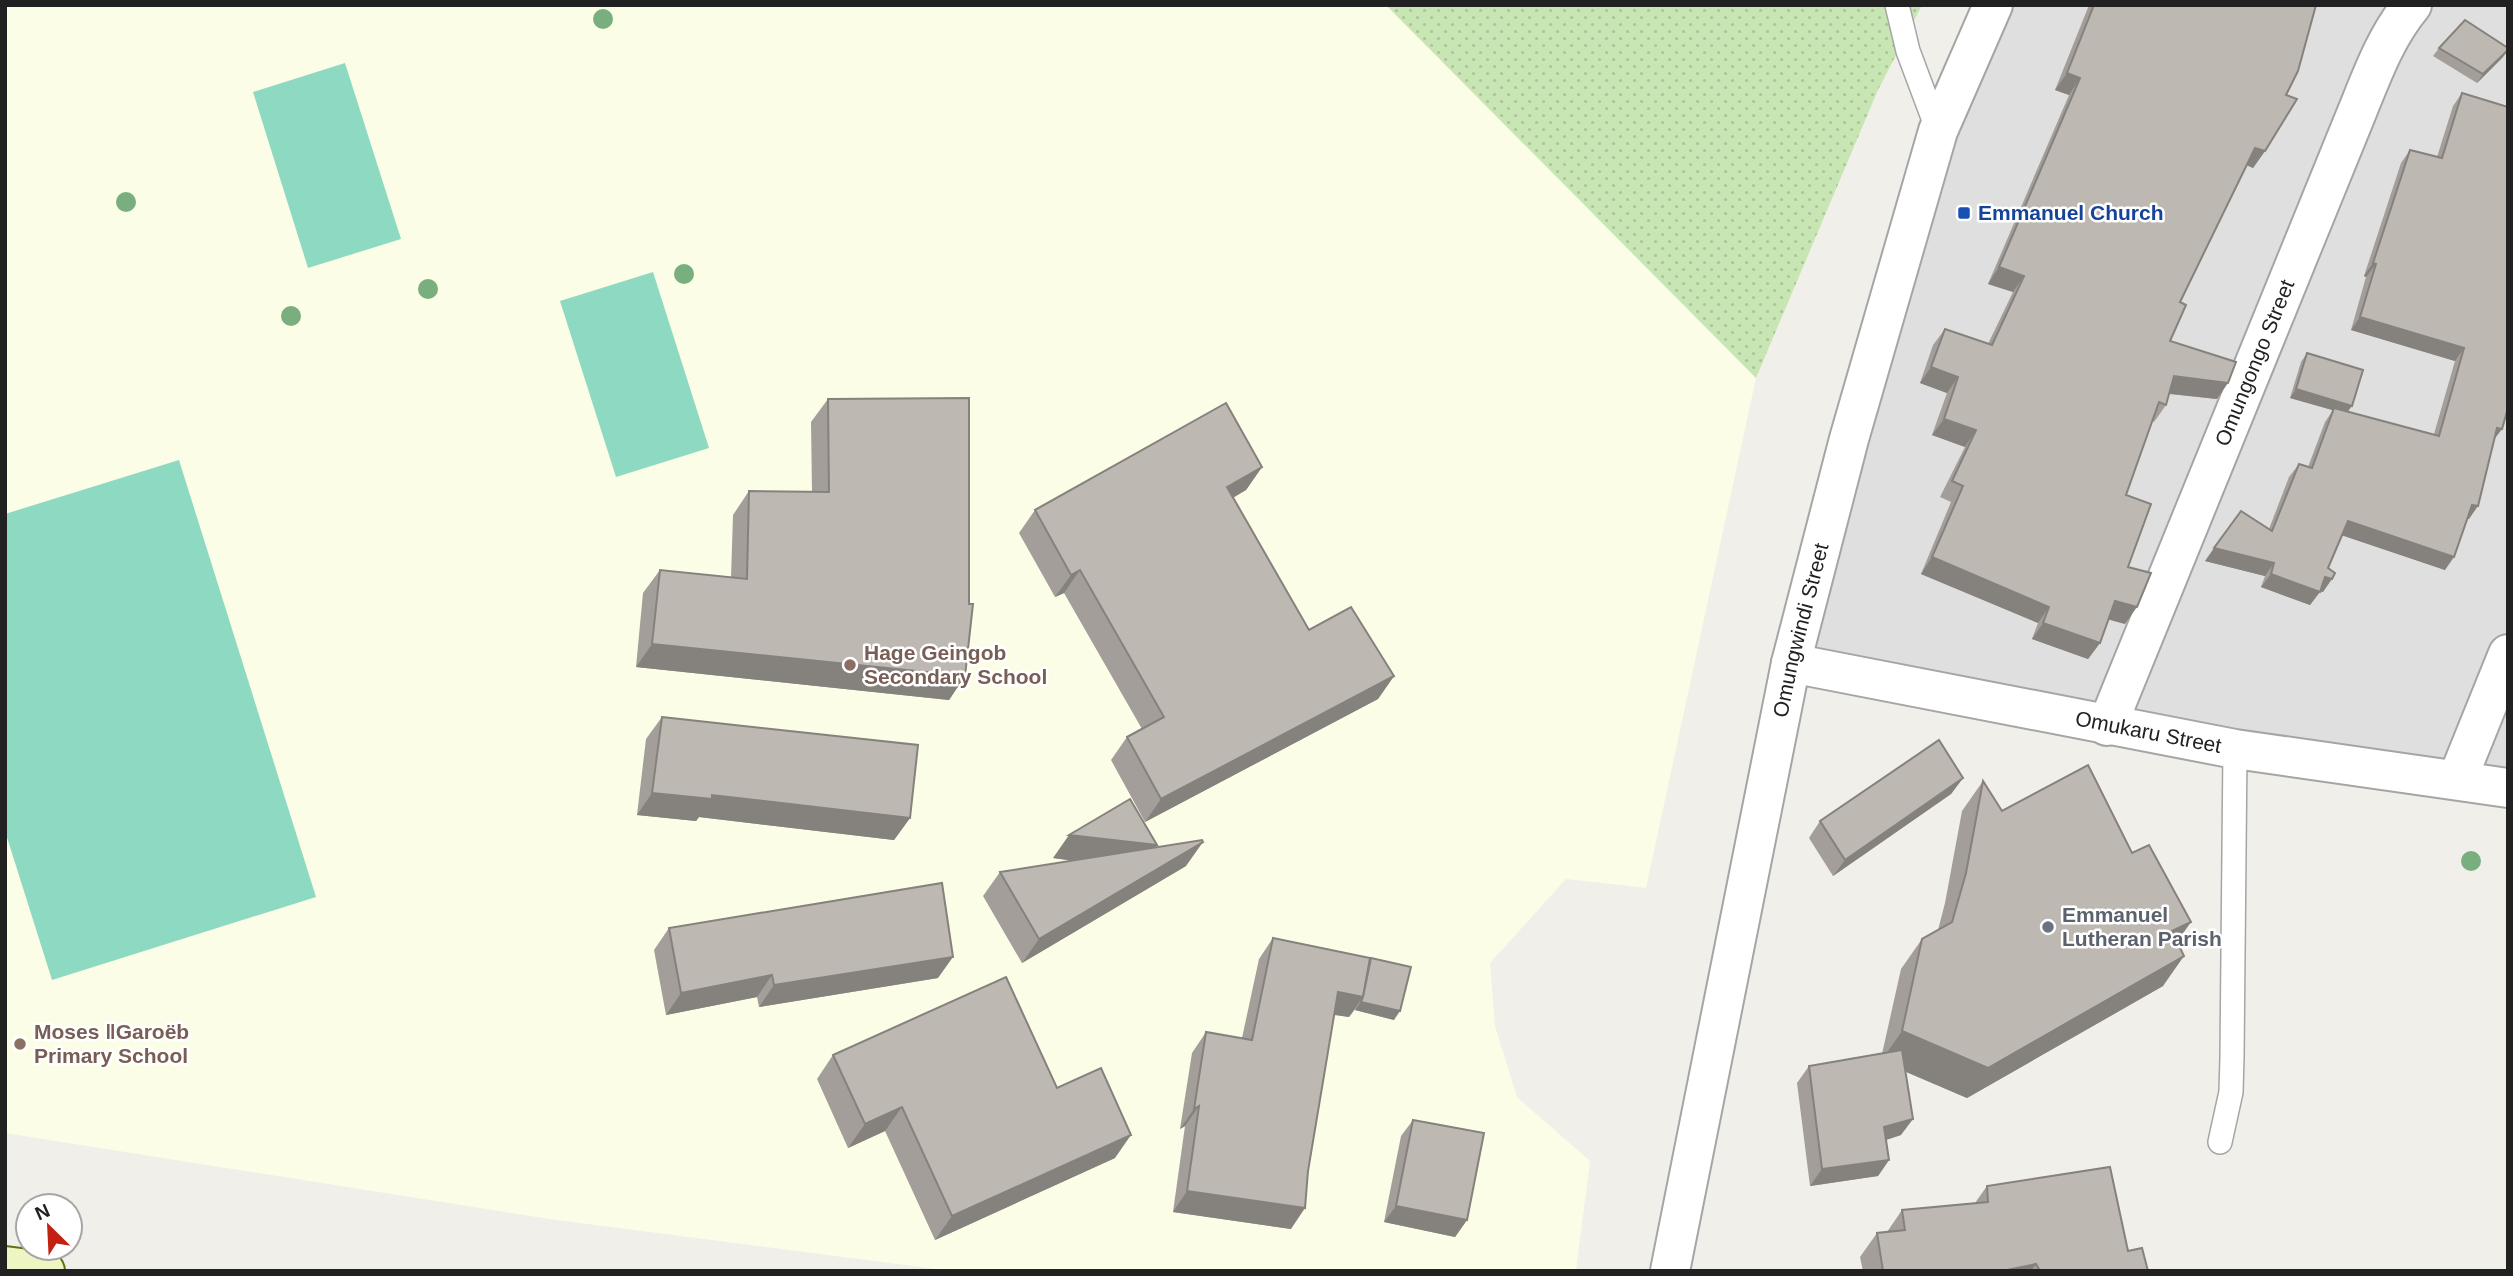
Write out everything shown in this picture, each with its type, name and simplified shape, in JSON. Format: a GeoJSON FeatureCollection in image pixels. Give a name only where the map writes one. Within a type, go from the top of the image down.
{"type":"FeatureCollection","features":[{"type":"Feature","properties":{"kind":"main road"},"geometry":{"type":"LineString","coordinates":[[5,1266],[45,1271]]}},
{"type":"Feature","properties":{"kind":"street","name":"Omungwindi Street"},"geometry":{"type":"LineString","coordinates":[[1670,1271],[1791,663],[1849,439],[1938,131],[1993,5]]}},
{"type":"Feature","properties":{"kind":"street","name":"Omungongo Street"},"geometry":{"type":"LineString","coordinates":[[2107,726],[2357,112],[2400,19],[2412,5]]}},
{"type":"Feature","properties":{"kind":"street"},"geometry":{"type":"LineString","coordinates":[[2457,780],[2508,654]]}},
{"type":"Feature","properties":{"kind":"street","name":"Omukaru Street"},"geometry":{"type":"LineString","coordinates":[[1791,663],[2107,726],[2235,748],[2508,788]]}},
{"type":"Feature","properties":{"kind":"lane"},"geometry":{"type":"LineString","coordinates":[[1897,5],[1908,51],[1938,131]]}},
{"type":"Feature","properties":{"kind":"lane"},"geometry":{"type":"LineString","coordinates":[[2220,1142],[2231,1092],[2235,748]]}},
{"type":"Feature","properties":{"kind":"shaded area","name":"Hage Geingob Secondary School"},"geometry":{"type":"Polygon","coordinates":[[[5,5],[1386,5],[1756,378],[1646,888],[1566,879],[1490,963],[1495,1026],[1517,1097],[1590,1161],[1576,1271],[951,1271],[556,1220],[5,1133],[5,5]]]}},
{"type":"Feature","properties":{"kind":"shaded area"},"geometry":{"type":"Polygon","coordinates":[[[1993,5],[2508,5],[2508,788],[1791,663],[1993,5]]]}},
{"type":"Feature","properties":{"kind":"green space"},"geometry":{"type":"Polygon","coordinates":[[[1386,5],[1922,5],[1878,90],[1756,378],[1386,5]]]}},
{"type":"Feature","properties":{"kind":"green space"},"geometry":{"type":"Polygon","coordinates":[[[345,63],[401,239],[308,268],[253,92],[345,63]]]}},
{"type":"Feature","properties":{"kind":"green space"},"geometry":{"type":"Polygon","coordinates":[[[653,272],[709,448],[616,477],[560,301],[653,272]]]}},
{"type":"Feature","properties":{"kind":"green space"},"geometry":{"type":"Polygon","coordinates":[[[179,460],[316,897],[52,980],[5,831],[5,514],[179,460]]]}},
{"type":"Feature","properties":{"kind":"building"},"geometry":{"type":"Polygon","coordinates":[[[2094,5],[2316,5],[2298,71],[2286,95],[2297,99],[2265,151],[2255,148],[2180,302],[2186,305],[2170,341],[2236,362],[2228,383],[2174,376],[2166,405],[2159,402],[2126,495],[2151,504],[2128,567],[2151,573],[2137,607],[2115,601],[2100,643],[2043,623],[2049,607],[1932,557],[1963,486],[1952,481],[1976,430],[1944,419],[1958,377],[1931,367],[1945,329],[1992,345],[2024,276],[1999,267],[2080,78],[2067,73],[2094,5]]]}},
{"type":"Feature","properties":{"kind":"building"},"geometry":{"type":"Polygon","coordinates":[[[2465,20],[2508,48],[2483,74],[2439,48],[2465,20]]]}},
{"type":"Feature","properties":{"kind":"building"},"geometry":{"type":"Polygon","coordinates":[[[2462,93],[2508,107],[2508,408],[2502,429],[2497,428],[2478,506],[2472,505],[2454,557],[2348,521],[2328,568],[2335,573],[2332,579],[2325,577],[2320,592],[2271,574],[2274,563],[2214,548],[2241,511],[2272,531],[2299,464],[2312,468],[2334,408],[2439,436],[2464,348],[2360,317],[2376,264],[2373,263],[2410,150],[2442,158],[2462,93]]]}},
{"type":"Feature","properties":{"kind":"building"},"geometry":{"type":"Polygon","coordinates":[[[2307,353],[2363,370],[2352,406],[2296,389],[2307,353]]]}},
{"type":"Feature","properties":{"kind":"building"},"geometry":{"type":"Polygon","coordinates":[[[969,398],[969,604],[973,604],[965,676],[652,644],[660,570],[747,579],[749,491],[829,492],[828,399],[969,398]]]}},
{"type":"Feature","properties":{"kind":"building"},"geometry":{"type":"Polygon","coordinates":[[[1226,403],[1262,467],[1227,487],[1309,630],[1351,607],[1394,676],[1161,799],[1127,737],[1164,717],[1080,570],[1071,575],[1035,510],[1226,403]]]}},
{"type":"Feature","properties":{"kind":"building"},"geometry":{"type":"Polygon","coordinates":[[[662,717],[918,745],[910,818],[712,795],[712,799],[652,793],[662,717]]]}},
{"type":"Feature","properties":{"kind":"building"},"geometry":{"type":"Polygon","coordinates":[[[1939,740],[1963,778],[1845,860],[1820,821],[1939,740]]]}},
{"type":"Feature","properties":{"kind":"building","name":"Emmanuel Lutheran Parish"},"geometry":{"type":"Polygon","coordinates":[[[2088,765],[2132,853],[2149,845],[2191,922],[2172,931],[2184,956],[1988,1068],[1902,1031],[1922,939],[1952,922],[1966,873],[1983,781],[2002,811],[2088,765]]]}},
{"type":"Feature","properties":{"kind":"building"},"geometry":{"type":"Polygon","coordinates":[[[1130,799],[1157,845],[1069,835],[1130,799]]]}},
{"type":"Feature","properties":{"kind":"building"},"geometry":{"type":"Polygon","coordinates":[[[1202,840],[1203,842],[1039,939],[1000,872],[1202,840]]]}},
{"type":"Feature","properties":{"kind":"building"},"geometry":{"type":"Polygon","coordinates":[[[942,883],[953,957],[774,985],[772,975],[681,993],[669,928],[942,883]]]}},
{"type":"Feature","properties":{"kind":"building"},"geometry":{"type":"Polygon","coordinates":[[[1273,938],[1370,958],[1363,997],[1338,992],[1308,1171],[1305,1208],[1187,1191],[1199,1106],[1194,1109],[1206,1032],[1252,1040],[1273,938]]]}},
{"type":"Feature","properties":{"kind":"building"},"geometry":{"type":"Polygon","coordinates":[[[1371,958],[1411,967],[1400,1011],[1361,1002],[1371,958]]]}},
{"type":"Feature","properties":{"kind":"building"},"geometry":{"type":"Polygon","coordinates":[[[1006,977],[1057,1088],[1101,1068],[1131,1135],[952,1216],[902,1107],[865,1124],[833,1055],[1006,977]]]}},
{"type":"Feature","properties":{"kind":"building"},"geometry":{"type":"Polygon","coordinates":[[[1902,1050],[1913,1119],[1884,1127],[1889,1160],[1822,1169],[1809,1066],[1902,1050]]]}},
{"type":"Feature","properties":{"kind":"building"},"geometry":{"type":"Polygon","coordinates":[[[1413,1120],[1484,1133],[1467,1220],[1396,1206],[1413,1120]]]}},
{"type":"Feature","properties":{"kind":"building"},"geometry":{"type":"Polygon","coordinates":[[[2110,1167],[2128,1251],[2142,1248],[2148,1271],[2040,1271],[2036,1264],[2002,1271],[1883,1271],[1877,1233],[1905,1230],[1902,1210],[1988,1202],[1987,1186],[2110,1167]]]}},
{"type":"Feature","properties":{"kind":"place","name":"Emmanuel Church"},"geometry":{"type":"Point","coordinates":[1964,213]}},
{"type":"Feature","properties":{"kind":"place","name":"Hage Geingob Secondary School"},"geometry":{"type":"Point","coordinates":[850,665]}},
{"type":"Feature","properties":{"kind":"place","name":"Emmanuel Lutheran Parish"},"geometry":{"type":"Point","coordinates":[2048,927]}},
{"type":"Feature","properties":{"kind":"place","name":"Moses ǁGaroëb Primary School"},"geometry":{"type":"Point","coordinates":[20,1044]}}]}
